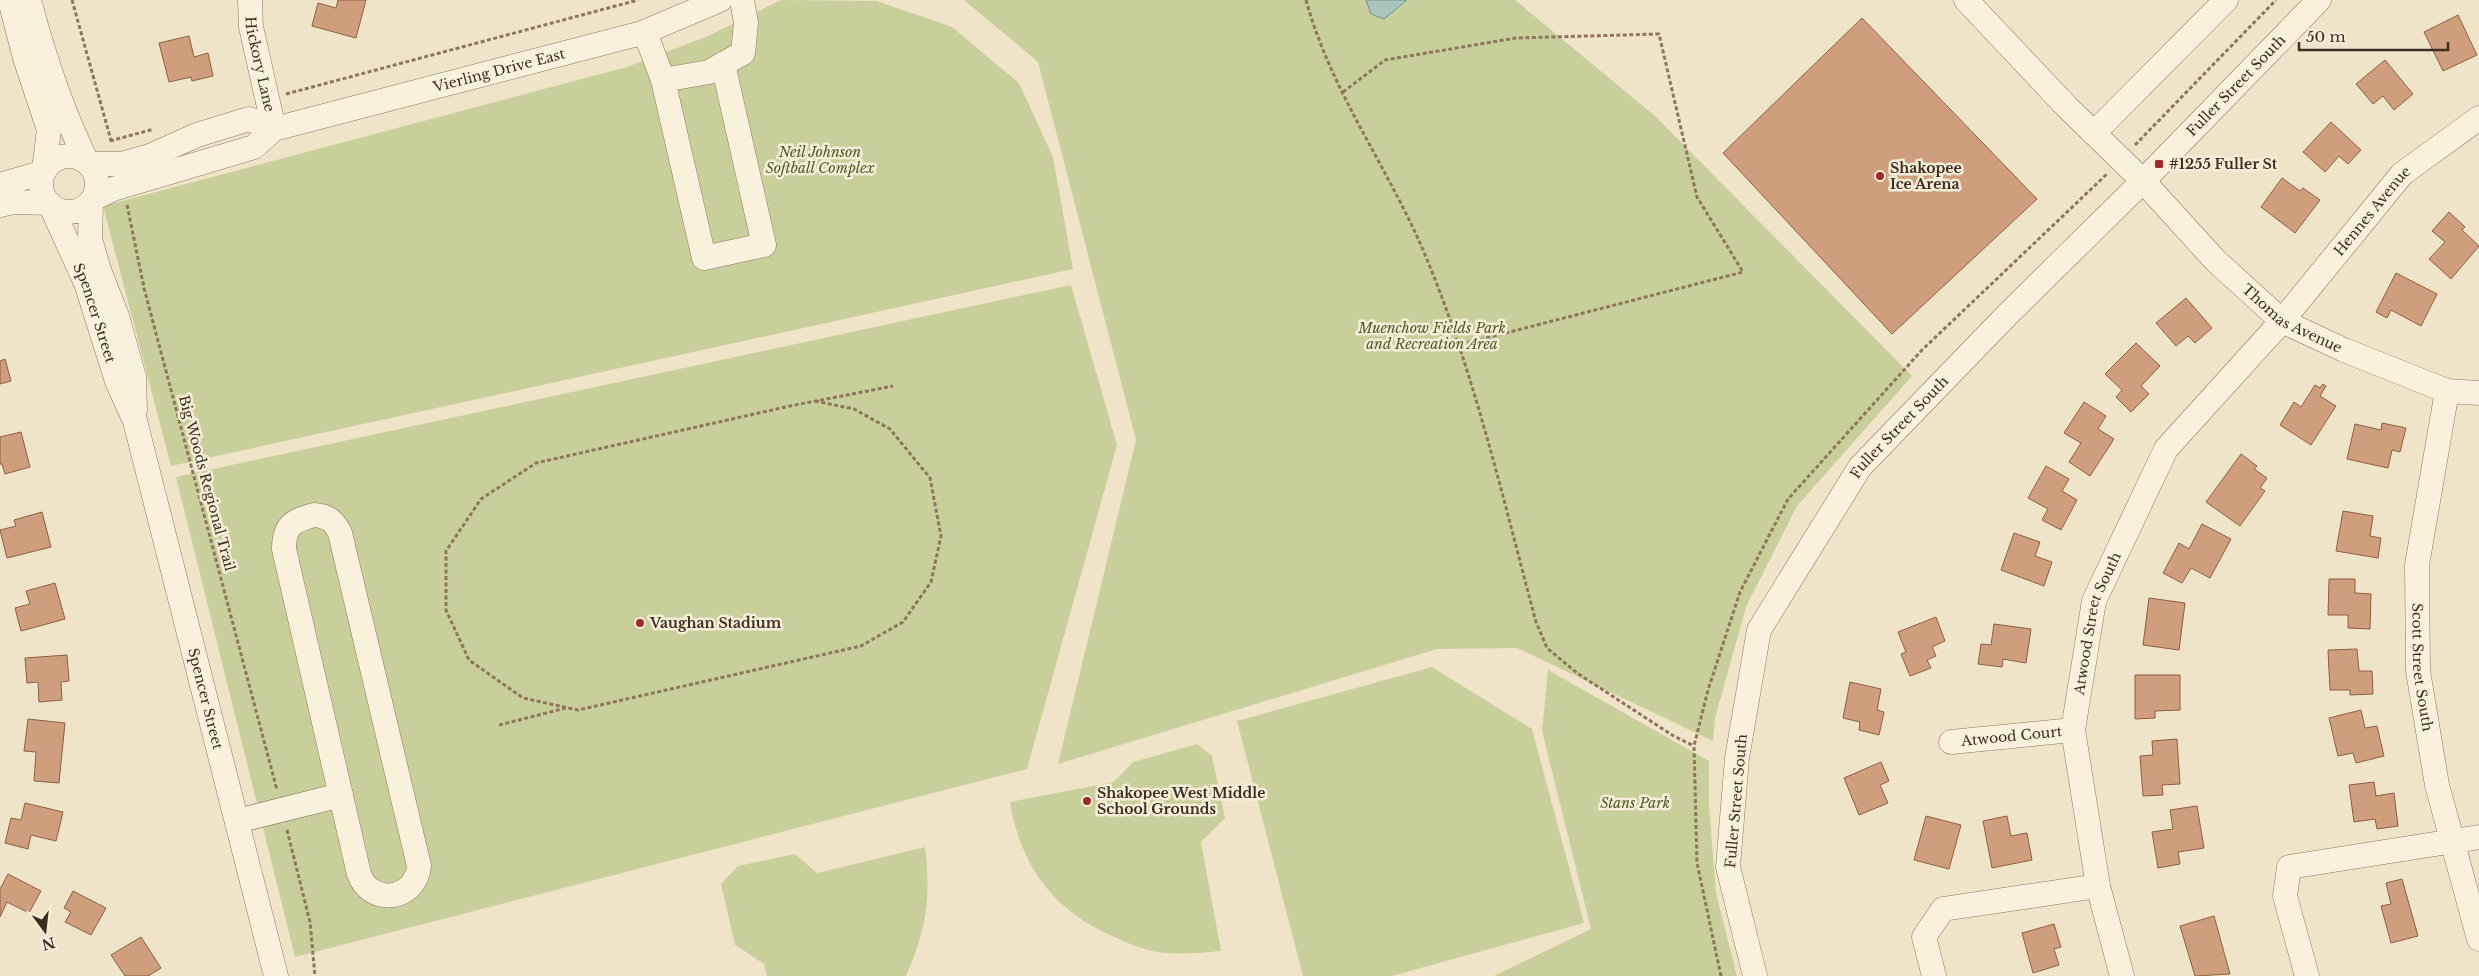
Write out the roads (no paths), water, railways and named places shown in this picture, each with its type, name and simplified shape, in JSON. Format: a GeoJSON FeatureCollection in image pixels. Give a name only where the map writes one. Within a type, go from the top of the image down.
{"type":"FeatureCollection","features":[{"type":"Feature","properties":{"kind":"street"},"geometry":{"type":"LineString","coordinates":[[10,0],[25,58],[49,130],[41,189],[49,204]]}},
{"type":"Feature","properties":{"kind":"street"},"geometry":{"type":"LineString","coordinates":[[0,205],[13,202],[49,204],[66,212],[75,212],[92,201],[98,187],[97,178],[68,124],[46,65],[29,0]]}},
{"type":"Feature","properties":{"kind":"street","name":"Hickory Lane"},"geometry":{"type":"LineString","coordinates":[[250,0],[251,27],[274,129]]}},
{"type":"Feature","properties":{"kind":"street","name":"Vierling Drive East"},"geometry":{"type":"LineString","coordinates":[[92,201],[123,175],[254,147],[274,129],[645,32],[720,0]]}},
{"type":"Feature","properties":{"kind":"street"},"geometry":{"type":"LineString","coordinates":[[663,80],[709,72],[743,53],[746,22],[742,0]]}},
{"type":"Feature","properties":{"kind":"street","name":"Thomas Avenue"},"geometry":{"type":"LineString","coordinates":[[1966,0],[2143,181],[2216,261],[2282,321],[2344,350],[2447,391],[2479,393]]}},
{"type":"Feature","properties":{"kind":"street"},"geometry":{"type":"LineString","coordinates":[[2094,133],[2226,0]]}},
{"type":"Feature","properties":{"kind":"street","name":"Fuller Street South"},"geometry":{"type":"LineString","coordinates":[[1755,976],[1728,867],[1738,758],[1759,630],[1860,467],[2009,313],[2143,181],[2319,0]]}},
{"type":"Feature","properties":{"kind":"street"},"geometry":{"type":"LineString","coordinates":[[645,32],[663,80],[704,258],[764,245],[723,64]]}},
{"type":"Feature","properties":{"kind":"street","name":"Hennes Avenue"},"geometry":{"type":"LineString","coordinates":[[2282,321],[2402,174],[2479,118]]}},
{"type":"Feature","properties":{"kind":"street"},"geometry":{"type":"LineString","coordinates":[[0,185],[44,171],[51,163],[69,156],[88,163]]}},
{"type":"Feature","properties":{"kind":"street","name":"Vierling Drive East"},"geometry":{"type":"LineString","coordinates":[[88,163],[123,175]]}},
{"type":"Feature","properties":{"kind":"street","name":"Spencer Street"},"geometry":{"type":"LineString","coordinates":[[92,201],[90,239],[99,270],[117,316],[134,378],[135,422]]}},
{"type":"Feature","properties":{"kind":"street","name":"Spencer Street"},"geometry":{"type":"LineString","coordinates":[[49,204],[86,283],[117,381],[135,422],[276,976]]}},
{"type":"Feature","properties":{"kind":"street","name":"Atwood Street South"},"geometry":{"type":"LineString","coordinates":[[2122,976],[2098,886],[2073,730],[2094,601],[2166,449],[2282,321]]}},
{"type":"Feature","properties":{"kind":"street","name":"Scott Street South"},"geometry":{"type":"LineString","coordinates":[[2447,391],[2416,565],[2418,671],[2437,784],[2479,938]]}},
{"type":"Feature","properties":{"kind":"street"},"geometry":{"type":"LineString","coordinates":[[314,515],[325,516],[335,522],[340,533],[419,866],[418,876],[405,891],[388,896],[373,893],[363,885],[340,796],[284,549],[284,536],[289,526],[299,519],[314,515]]}},
{"type":"Feature","properties":{"kind":"street","name":"Atwood Court"},"geometry":{"type":"LineString","coordinates":[[1951,742],[2073,730]]}},
{"type":"Feature","properties":{"kind":"street"},"geometry":{"type":"LineString","coordinates":[[237,821],[340,796]]}},
{"type":"Feature","properties":{"kind":"street"},"geometry":{"type":"LineString","coordinates":[[2307,976],[2285,896],[2289,867],[2479,837]]}},
{"type":"Feature","properties":{"kind":"street"},"geometry":{"type":"LineString","coordinates":[[1934,976],[1924,937],[1943,909],[2098,886]]}},
{"type":"Feature","properties":{"kind":"water"},"geometry":{"type":"Polygon","coordinates":[[[1366,0],[1407,0],[1384,19],[1371,14],[1366,0]]]}},
{"type":"Feature","properties":{"kind":"place","name":"#1255 Fuller St"},"geometry":{"type":"Point","coordinates":[2159,164]}},
{"type":"Feature","properties":{"kind":"place","name":"Shakopee Ice Arena"},"geometry":{"type":"Point","coordinates":[1880,176]}},
{"type":"Feature","properties":{"kind":"place","name":"Vaughan Stadium"},"geometry":{"type":"Point","coordinates":[640,623]}},
{"type":"Feature","properties":{"kind":"place","name":"Shakopee West Middle School Grounds"},"geometry":{"type":"Point","coordinates":[1087,801]}},
{"type":"Feature","properties":{"kind":"park label","name":"Neil Johnson Softball Complex"},"geometry":{"type":"Point","coordinates":[820,160]}},
{"type":"Feature","properties":{"kind":"park label","name":"Muenchow Fields Park and Recreation Area"},"geometry":{"type":"Point","coordinates":[1432,336]}},
{"type":"Feature","properties":{"kind":"park label","name":"Stans Park"},"geometry":{"type":"Point","coordinates":[1635,803]}}]}
